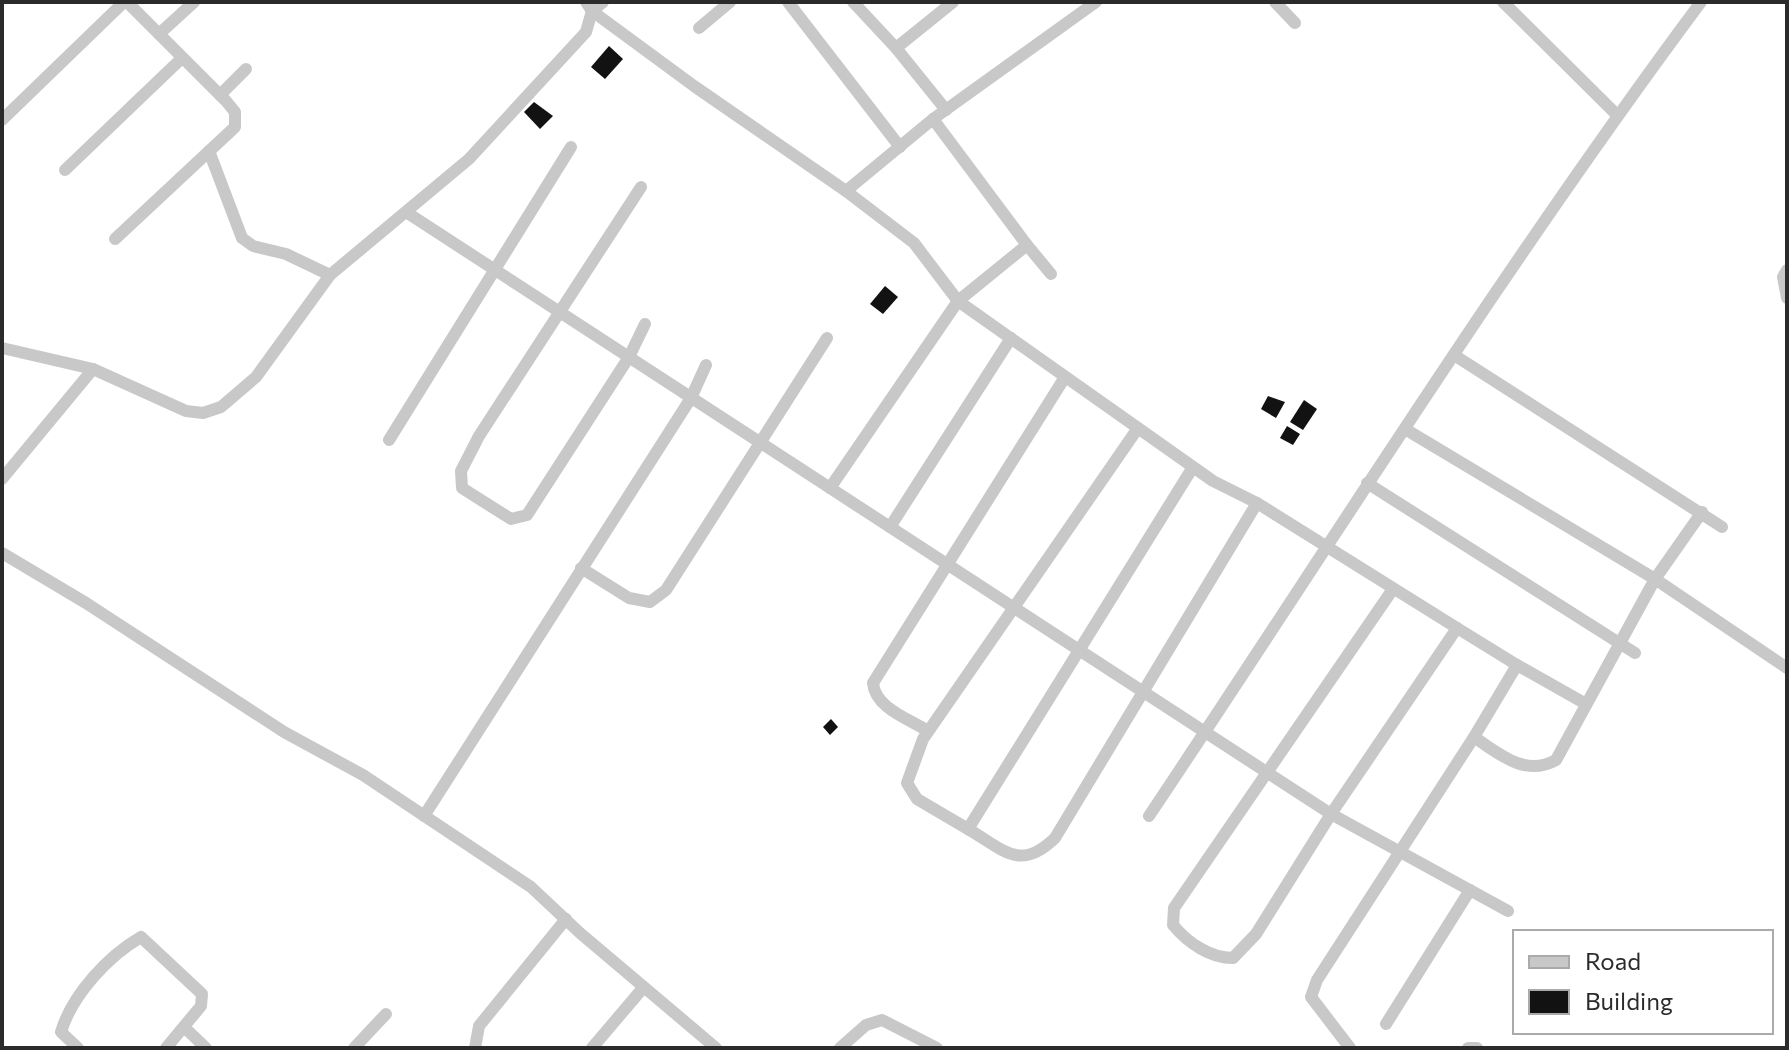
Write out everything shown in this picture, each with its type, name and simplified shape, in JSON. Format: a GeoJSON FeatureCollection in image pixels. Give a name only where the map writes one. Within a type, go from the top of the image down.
{"type":"FeatureCollection","features":[{"type":"Feature","properties":{"kind":"street"},"geometry":{"type":"LineString","coordinates":[[2,120],[125,2],[220,95],[235,112],[235,127],[115,239]]}},
{"type":"Feature","properties":{"kind":"street"},"geometry":{"type":"LineString","coordinates":[[159,34],[194,2]]}},
{"type":"Feature","properties":{"kind":"street"},"geometry":{"type":"LineString","coordinates":[[699,28],[730,2]]}},
{"type":"Feature","properties":{"kind":"street"},"geometry":{"type":"LineString","coordinates":[[788,2],[900,147]]}},
{"type":"Feature","properties":{"kind":"street"},"geometry":{"type":"LineString","coordinates":[[853,2],[896,48],[946,110]]}},
{"type":"Feature","properties":{"kind":"street"},"geometry":{"type":"LineString","coordinates":[[896,48],[953,2]]}},
{"type":"Feature","properties":{"kind":"street"},"geometry":{"type":"LineString","coordinates":[[846,191],[933,119],[1096,2]]}},
{"type":"Feature","properties":{"kind":"street"},"geometry":{"type":"LineString","coordinates":[[1275,2],[1295,23]]}},
{"type":"Feature","properties":{"kind":"street"},"geometry":{"type":"LineString","coordinates":[[1503,2],[1617,115]]}},
{"type":"Feature","properties":{"kind":"street"},"geometry":{"type":"LineString","coordinates":[[1149,816],[1329,546],[1367,483],[1617,115],[1701,2]]}},
{"type":"Feature","properties":{"kind":"street"},"geometry":{"type":"LineString","coordinates":[[2,348],[93,369],[186,411],[203,413],[221,407],[256,377],[330,275],[469,159],[586,32],[593,5],[694,86],[846,191],[914,243],[958,301],[1065,377],[1193,467],[1329,546],[1393,589],[1586,704]]}},
{"type":"Feature","properties":{"kind":"street"},"geometry":{"type":"LineString","coordinates":[[65,170],[182,58]]}},
{"type":"Feature","properties":{"kind":"street"},"geometry":{"type":"LineString","coordinates":[[220,95],[246,69]]}},
{"type":"Feature","properties":{"kind":"street"},"geometry":{"type":"LineString","coordinates":[[933,119],[1051,274]]}},
{"type":"Feature","properties":{"kind":"street"},"geometry":{"type":"LineString","coordinates":[[389,440],[571,147]]}},
{"type":"Feature","properties":{"kind":"street"},"geometry":{"type":"LineString","coordinates":[[209,151],[242,238],[253,246],[286,254],[330,275]]}},
{"type":"Feature","properties":{"kind":"street"},"geometry":{"type":"LineString","coordinates":[[641,187],[558,311],[461,471],[462,488],[488,508],[511,519],[527,515],[629,357],[645,324]]}},
{"type":"Feature","properties":{"kind":"street"},"geometry":{"type":"LineString","coordinates":[[406,212],[1331,814],[1508,911]]}},
{"type":"Feature","properties":{"kind":"street"},"geometry":{"type":"LineString","coordinates":[[830,488],[958,301],[1027,245]]}},
{"type":"Feature","properties":{"kind":"street"},"geometry":{"type":"LineString","coordinates":[[1787,270],[1783,277],[1787,298]]}},
{"type":"Feature","properties":{"kind":"street"},"geometry":{"type":"LineString","coordinates":[[581,568],[629,598],[650,602],[666,590],[827,338]]}},
{"type":"Feature","properties":{"kind":"street"},"geometry":{"type":"LineString","coordinates":[[890,527],[1011,338]]}},
{"type":"Feature","properties":{"kind":"street"},"geometry":{"type":"LineString","coordinates":[[1454,355],[1722,527]]}},
{"type":"Feature","properties":{"kind":"street"},"geometry":{"type":"LineString","coordinates":[[424,816],[691,398],[706,365]]}},
{"type":"Feature","properties":{"kind":"street"},"geometry":{"type":"LineString","coordinates":[[2,479],[93,369]]}},
{"type":"Feature","properties":{"kind":"street"},"geometry":{"type":"LineString","coordinates":[[928,731],[881,702],[874,694],[873,683],[1065,377]]}},
{"type":"Feature","properties":{"kind":"street"},"geometry":{"type":"LineString","coordinates":[[1138,428],[928,731],[910,768],[907,783],[917,799],[1022,858],[1039,853],[1055,838],[1257,503]]}},
{"type":"Feature","properties":{"kind":"street"},"geometry":{"type":"LineString","coordinates":[[1405,429],[1655,579],[1787,668]]}},
{"type":"Feature","properties":{"kind":"street"},"geometry":{"type":"LineString","coordinates":[[968,829],[1077,649],[1193,467]]}},
{"type":"Feature","properties":{"kind":"street"},"geometry":{"type":"LineString","coordinates":[[1367,483],[1635,653]]}},
{"type":"Feature","properties":{"kind":"street"},"geometry":{"type":"LineString","coordinates":[[1474,737],[1524,766],[1541,769],[1556,760],[1655,579],[1702,512]]}},
{"type":"Feature","properties":{"kind":"street"},"geometry":{"type":"LineString","coordinates":[[2,553],[86,603],[284,732],[363,775],[531,887],[643,988],[716,1048]]}},
{"type":"Feature","properties":{"kind":"street"},"geometry":{"type":"LineString","coordinates":[[1393,589],[1174,908],[1173,925],[1183,937],[1218,958],[1233,958],[1256,934],[1331,814],[1457,628]]}},
{"type":"Feature","properties":{"kind":"street"},"geometry":{"type":"LineString","coordinates":[[1350,1048],[1311,997],[1317,980],[1517,665]]}},
{"type":"Feature","properties":{"kind":"street"},"geometry":{"type":"LineString","coordinates":[[1386,1024],[1470,890]]}},
{"type":"Feature","properties":{"kind":"street"},"geometry":{"type":"LineString","coordinates":[[475,1048],[479,1026],[566,919]]}},
{"type":"Feature","properties":{"kind":"street"},"geometry":{"type":"LineString","coordinates":[[78,1048],[61,1032],[65,1019],[83,991],[123,947],[141,937],[202,994],[201,1006],[166,1048]]}},
{"type":"Feature","properties":{"kind":"street"},"geometry":{"type":"LineString","coordinates":[[592,1048],[643,988]]}},
{"type":"Feature","properties":{"kind":"street"},"geometry":{"type":"LineString","coordinates":[[354,1048],[386,1014]]}},
{"type":"Feature","properties":{"kind":"street"},"geometry":{"type":"LineString","coordinates":[[840,1048],[866,1025],[882,1020],[937,1048]]}},
{"type":"Feature","properties":{"kind":"street"},"geometry":{"type":"LineString","coordinates":[[184,1027],[206,1048]]}},
{"type":"Feature","properties":{"kind":"street"},"geometry":{"type":"LineString","coordinates":[[1468,1048],[1477,1048]]}},
{"type":"Feature","properties":{"kind":"building"},"geometry":{"type":"Polygon","coordinates":[[[609,46],[623,59],[605,79],[591,67],[609,46]]]}},
{"type":"Feature","properties":{"kind":"building"},"geometry":{"type":"Polygon","coordinates":[[[534,102],[553,116],[540,129],[524,112],[534,102]]]}},
{"type":"Feature","properties":{"kind":"building"},"geometry":{"type":"Polygon","coordinates":[[[885,286],[898,297],[883,314],[870,304],[885,286]]]}},
{"type":"Feature","properties":{"kind":"building"},"geometry":{"type":"Polygon","coordinates":[[[1268,396],[1285,402],[1276,418],[1261,409],[1268,396]]]}},
{"type":"Feature","properties":{"kind":"building"},"geometry":{"type":"Polygon","coordinates":[[[1304,400],[1317,409],[1303,430],[1290,422],[1304,400]]]}},
{"type":"Feature","properties":{"kind":"building"},"geometry":{"type":"Polygon","coordinates":[[[1287,426],[1300,434],[1293,445],[1280,438],[1287,426]]]}},
{"type":"Feature","properties":{"kind":"building"},"geometry":{"type":"Polygon","coordinates":[[[831,719],[838,727],[830,735],[823,727],[831,719]]]}}]}
